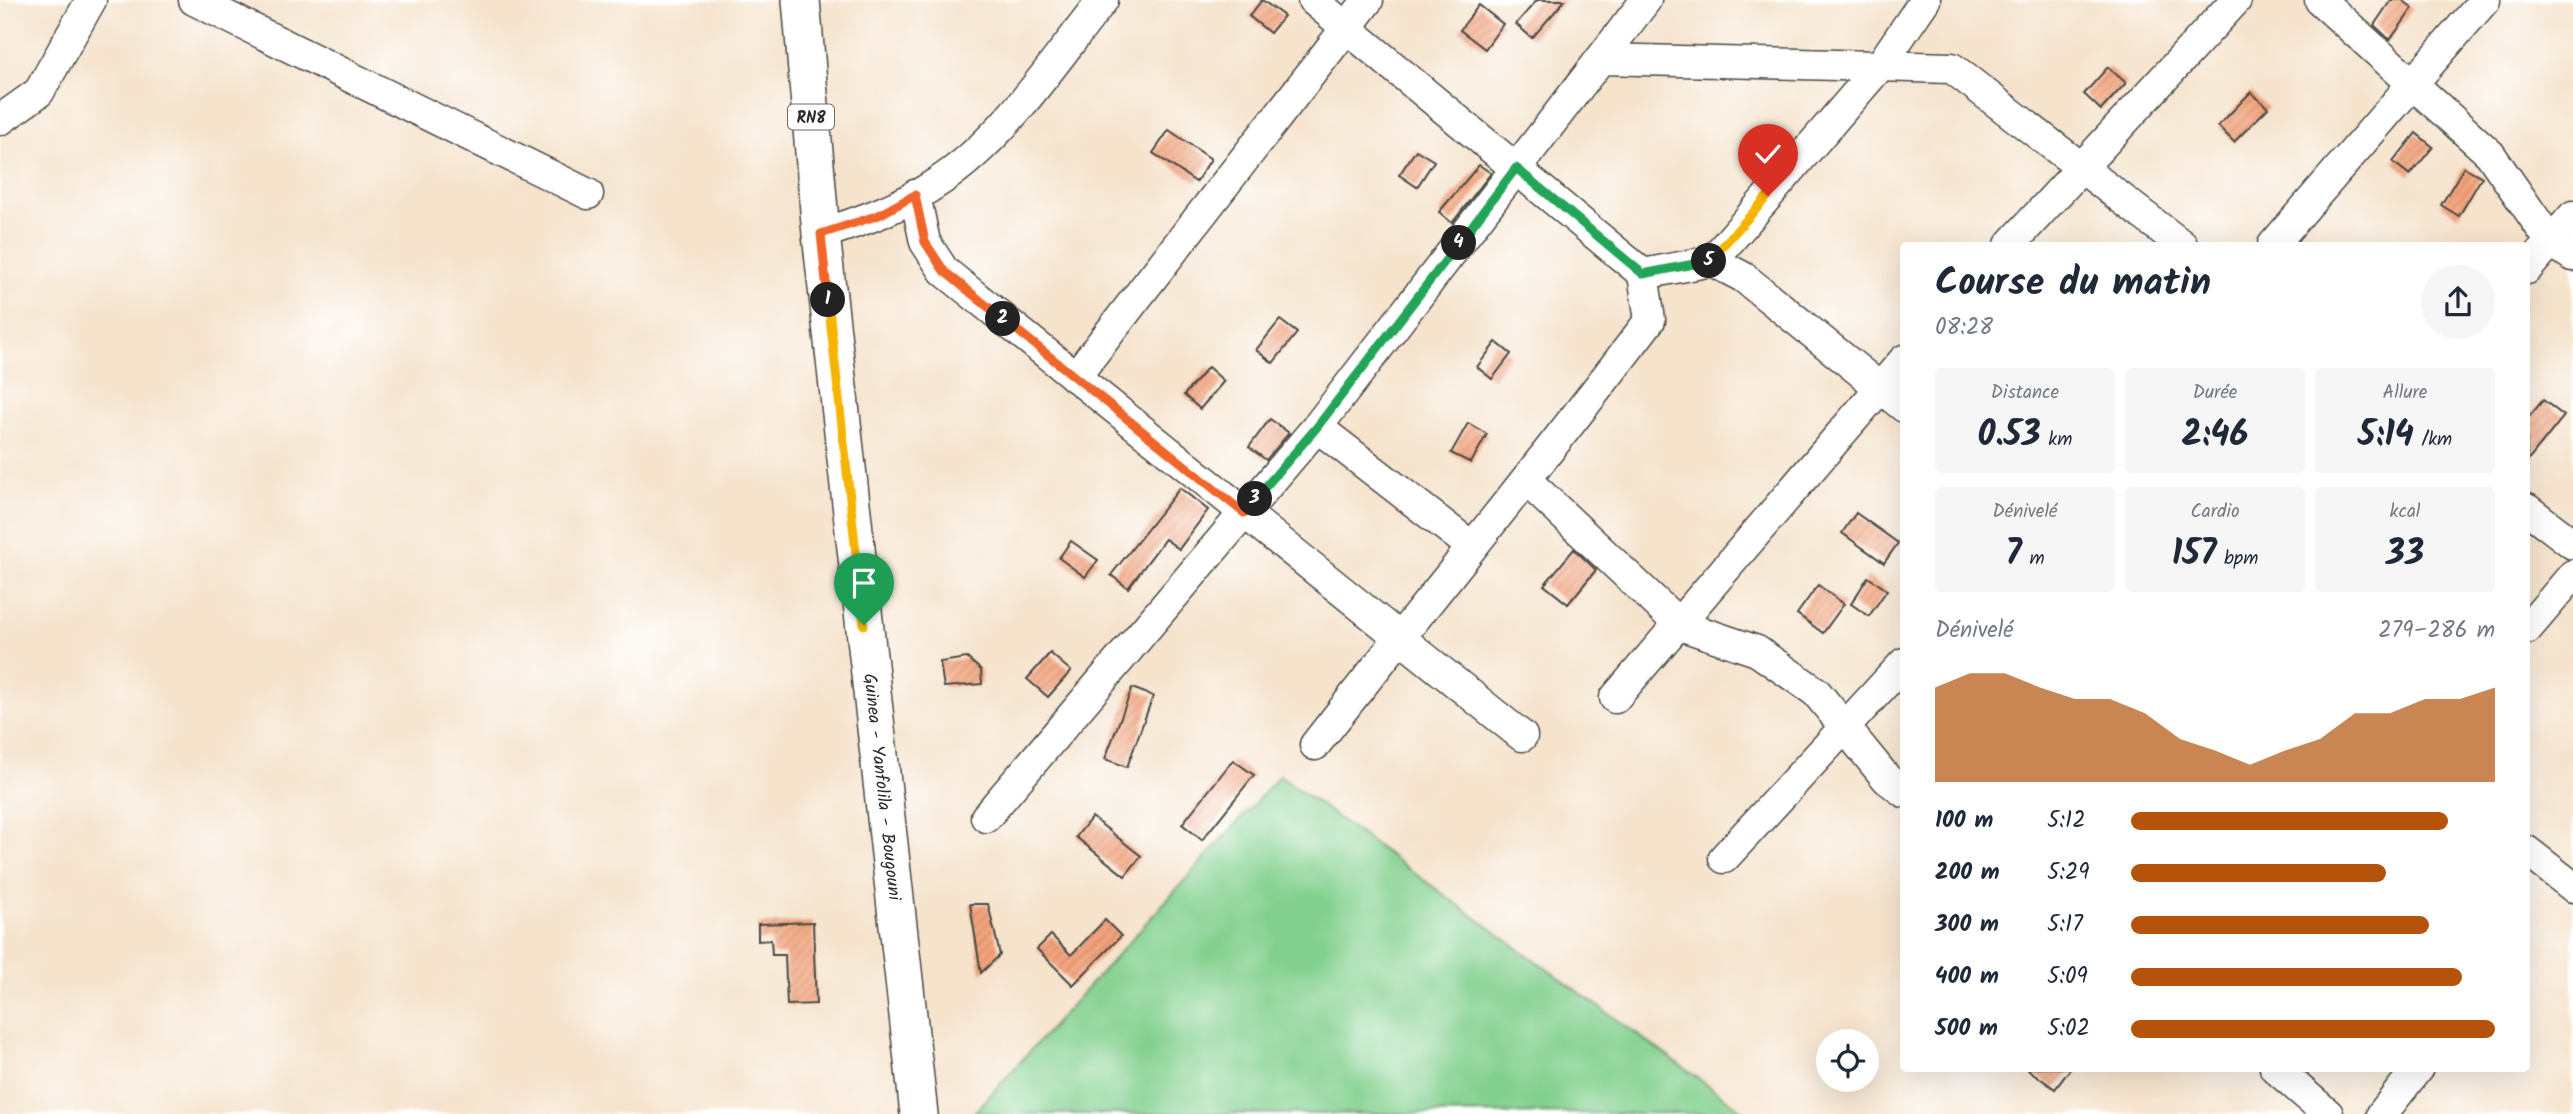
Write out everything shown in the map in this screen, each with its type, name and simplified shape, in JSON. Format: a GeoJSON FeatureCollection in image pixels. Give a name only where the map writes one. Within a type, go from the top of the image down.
{"type":"FeatureCollection","features":[{"type":"Feature","properties":{"kind":"main road","name":"Guinea - Yanfolila - Bougouni"},"geometry":{"type":"LineString","coordinates":[[801,0],[821,234],[919,1114]]}},
{"type":"Feature","properties":{"kind":"street"},"geometry":{"type":"LineString","coordinates":[[0,120],[39,92],[91,0]]}},
{"type":"Feature","properties":{"kind":"street"},"geometry":{"type":"LineString","coordinates":[[194,0],[588,194]]}},
{"type":"Feature","properties":{"kind":"street"},"geometry":{"type":"LineString","coordinates":[[821,234],[879,215],[939,182],[1001,127],[1103,0]]}},
{"type":"Feature","properties":{"kind":"street"},"geometry":{"type":"LineString","coordinates":[[1313,0],[1643,274],[1650,320],[1527,481],[1471,546],[1315,745]]}},
{"type":"Feature","properties":{"kind":"street"},"geometry":{"type":"LineString","coordinates":[[1075,377],[1368,0]]}},
{"type":"Feature","properties":{"kind":"street"},"geometry":{"type":"LineString","coordinates":[[986,817],[1317,427],[1646,0]]}},
{"type":"Feature","properties":{"kind":"street"},"geometry":{"type":"LineString","coordinates":[[1713,261],[1880,66],[1925,0]]}},
{"type":"Feature","properties":{"kind":"street"},"geometry":{"type":"LineString","coordinates":[[2013,242],[2236,0]]}},
{"type":"Feature","properties":{"kind":"street"},"geometry":{"type":"LineString","coordinates":[[2320,0],[2490,154],[2562,249]]}},
{"type":"Feature","properties":{"kind":"street"},"geometry":{"type":"LineString","coordinates":[[2276,242],[2484,0]]}},
{"type":"Feature","properties":{"kind":"street"},"geometry":{"type":"LineString","coordinates":[[1601,59],[1952,68],[2178,242]]}},
{"type":"Feature","properties":{"kind":"street"},"geometry":{"type":"LineString","coordinates":[[915,195],[925,242],[944,271],[1522,736]]}},
{"type":"Feature","properties":{"kind":"street"},"geometry":{"type":"LineString","coordinates":[[2530,268],[2562,249],[2573,216]]}},
{"type":"Feature","properties":{"kind":"street"},"geometry":{"type":"LineString","coordinates":[[1643,274],[1713,261],[1743,277],[1900,404]]}},
{"type":"Feature","properties":{"kind":"street"},"geometry":{"type":"LineString","coordinates":[[1615,698],[1900,364]]}},
{"type":"Feature","properties":{"kind":"street"},"geometry":{"type":"LineString","coordinates":[[1317,427],[1471,546]]}},
{"type":"Feature","properties":{"kind":"street"},"geometry":{"type":"LineString","coordinates":[[1527,481],[1680,625],[1757,651],[1816,692],[1887,779],[1900,789]]}},
{"type":"Feature","properties":{"kind":"street"},"geometry":{"type":"LineString","coordinates":[[2530,511],[2573,544]]}},
{"type":"Feature","properties":{"kind":"street"},"geometry":{"type":"LineString","coordinates":[[2530,625],[2573,575]]}},
{"type":"Feature","properties":{"kind":"street"},"geometry":{"type":"LineString","coordinates":[[1724,858],[1900,667]]}},
{"type":"Feature","properties":{"kind":"street"},"geometry":{"type":"LineString","coordinates":[[2530,853],[2573,887]]}},
{"type":"Feature","properties":{"kind":"street"},"geometry":{"type":"LineString","coordinates":[[2280,1072],[2329,1114]]}},
{"type":"Feature","properties":{"kind":"street"},"geometry":{"type":"LineString","coordinates":[[2382,1114],[2415,1072]]}},
{"type":"Feature","properties":{"kind":"green space"},"geometry":{"type":"Polygon","coordinates":[[[1280,776],[1746,1113],[973,1114],[1280,776]]]}},
{"type":"Feature","properties":{"kind":"building"},"geometry":{"type":"Polygon","coordinates":[[[1262,0],[1284,16],[1270,33],[1249,16],[1262,0]]]}},
{"type":"Feature","properties":{"kind":"building"},"geometry":{"type":"Polygon","coordinates":[[[1537,0],[1565,0],[1532,38],[1516,24],[1537,0]]]}},
{"type":"Feature","properties":{"kind":"building"},"geometry":{"type":"Polygon","coordinates":[[[2391,0],[2402,0],[2413,8],[2390,40],[2374,25],[2391,0]]]}},
{"type":"Feature","properties":{"kind":"building"},"geometry":{"type":"Polygon","coordinates":[[[1479,5],[1503,24],[1485,49],[1460,30],[1479,5]]]}},
{"type":"Feature","properties":{"kind":"building"},"geometry":{"type":"Polygon","coordinates":[[[2108,67],[2126,83],[2101,110],[2084,94],[2108,67]]]}},
{"type":"Feature","properties":{"kind":"building"},"geometry":{"type":"Polygon","coordinates":[[[2251,92],[2268,108],[2234,142],[2218,126],[2251,92]]]}},
{"type":"Feature","properties":{"kind":"building"},"geometry":{"type":"Polygon","coordinates":[[[1169,130],[1211,159],[1196,182],[1153,153],[1169,130]]]}},
{"type":"Feature","properties":{"kind":"building"},"geometry":{"type":"Polygon","coordinates":[[[2416,133],[2433,147],[2410,175],[2393,162],[2416,133]]]}},
{"type":"Feature","properties":{"kind":"building"},"geometry":{"type":"Polygon","coordinates":[[[1416,150],[1434,161],[1417,187],[1399,175],[1416,150]]]}},
{"type":"Feature","properties":{"kind":"building"},"geometry":{"type":"Polygon","coordinates":[[[1479,165],[1491,173],[1452,223],[1439,212],[1479,165]]]}},
{"type":"Feature","properties":{"kind":"building"},"geometry":{"type":"Polygon","coordinates":[[[2464,167],[2482,177],[2459,216],[2441,205],[2464,167]]]}},
{"type":"Feature","properties":{"kind":"building"},"geometry":{"type":"Polygon","coordinates":[[[1280,320],[1297,333],[1273,363],[1256,350],[1280,320]]]}},
{"type":"Feature","properties":{"kind":"building"},"geometry":{"type":"Polygon","coordinates":[[[1496,342],[1511,354],[1492,379],[1477,367],[1496,342]]]}},
{"type":"Feature","properties":{"kind":"building"},"geometry":{"type":"Polygon","coordinates":[[[1208,367],[1224,381],[1200,409],[1184,395],[1208,367]]]}},
{"type":"Feature","properties":{"kind":"building"},"geometry":{"type":"Polygon","coordinates":[[[2543,400],[2564,416],[2530,458],[2530,415],[2543,400]]]}},
{"type":"Feature","properties":{"kind":"building"},"geometry":{"type":"Polygon","coordinates":[[[1270,419],[1289,433],[1266,460],[1249,447],[1270,419]]]}},
{"type":"Feature","properties":{"kind":"building"},"geometry":{"type":"Polygon","coordinates":[[[1468,423],[1487,434],[1471,463],[1451,453],[1468,423]]]}},
{"type":"Feature","properties":{"kind":"building"},"geometry":{"type":"Polygon","coordinates":[[[1180,488],[1208,510],[1179,549],[1165,539],[1128,588],[1111,575],[1180,488]]]}},
{"type":"Feature","properties":{"kind":"building"},"geometry":{"type":"Polygon","coordinates":[[[1856,513],[1898,543],[1884,563],[1842,533],[1856,513]]]}},
{"type":"Feature","properties":{"kind":"building"},"geometry":{"type":"Polygon","coordinates":[[[1071,541],[1098,560],[1085,577],[1059,558],[1071,541]]]}},
{"type":"Feature","properties":{"kind":"building"},"geometry":{"type":"Polygon","coordinates":[[[1574,549],[1596,570],[1568,604],[1544,585],[1574,549]]]}},
{"type":"Feature","properties":{"kind":"building"},"geometry":{"type":"Polygon","coordinates":[[[1868,577],[1887,590],[1869,616],[1851,604],[1868,577]]]}},
{"type":"Feature","properties":{"kind":"building"},"geometry":{"type":"Polygon","coordinates":[[[1818,585],[1844,604],[1823,633],[1797,614],[1818,585]]]}},
{"type":"Feature","properties":{"kind":"building"},"geometry":{"type":"Polygon","coordinates":[[[1050,653],[1071,671],[1048,697],[1027,679],[1050,653]]]}},
{"type":"Feature","properties":{"kind":"building"},"geometry":{"type":"Polygon","coordinates":[[[967,658],[981,670],[982,684],[944,687],[940,662],[967,658]]]}},
{"type":"Feature","properties":{"kind":"building"},"geometry":{"type":"Polygon","coordinates":[[[1132,688],[1153,696],[1127,767],[1105,759],[1132,688]]]}},
{"type":"Feature","properties":{"kind":"building"},"geometry":{"type":"Polygon","coordinates":[[[1233,760],[1254,775],[1202,840],[1182,824],[1233,760]]]}},
{"type":"Feature","properties":{"kind":"building"},"geometry":{"type":"Polygon","coordinates":[[[1092,817],[1141,856],[1125,876],[1076,837],[1092,817]]]}},
{"type":"Feature","properties":{"kind":"building"},"geometry":{"type":"Polygon","coordinates":[[[970,904],[988,904],[1000,955],[981,973],[970,904]]]}},
{"type":"Feature","properties":{"kind":"building"},"geometry":{"type":"Polygon","coordinates":[[[1105,920],[1121,936],[1073,985],[1037,949],[1051,935],[1071,955],[1105,920]]]}},
{"type":"Feature","properties":{"kind":"building"},"geometry":{"type":"Polygon","coordinates":[[[813,922],[816,1004],[787,1005],[785,955],[772,955],[771,940],[758,941],[758,924],[813,922]]]}},
{"type":"Feature","properties":{"kind":"building"},"geometry":{"type":"Polygon","coordinates":[[[2032,1072],[2068,1072],[2055,1089],[2032,1072]]]}},
{"type":"Feature","properties":{"kind":"route"},"geometry":{"type":"LineString","coordinates":[[864,625],[821,234],[879,215],[915,195],[925,242],[944,271],[1244,513],[1317,427],[1516,168],[1643,274],[1713,261],[1768,196]]}}]}
